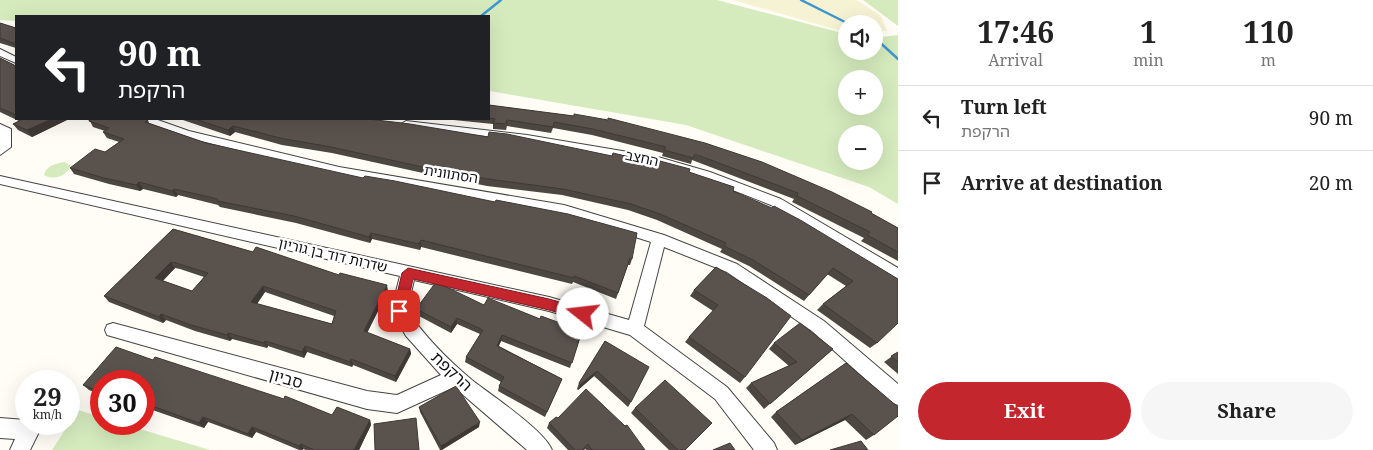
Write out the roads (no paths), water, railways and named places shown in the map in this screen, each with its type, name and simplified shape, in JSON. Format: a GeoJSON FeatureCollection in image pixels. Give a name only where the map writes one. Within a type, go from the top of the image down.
{"type":"FeatureCollection","features":[{"type":"Feature","properties":{"kind":"street"},"geometry":{"type":"LineString","coordinates":[[0,52],[15,60]]}},
{"type":"Feature","properties":{"kind":"street","name":"הסתוונית"},"geometry":{"type":"LineString","coordinates":[[149,120],[185,134],[339,171],[564,210],[659,239]]}},
{"type":"Feature","properties":{"kind":"street","name":"החצב"},"geometry":{"type":"LineString","coordinates":[[390,122],[527,138],[658,161],[706,176],[776,202],[898,275]]}},
{"type":"Feature","properties":{"kind":"street"},"geometry":{"type":"LineString","coordinates":[[0,127],[4,129],[5,147],[0,151]]}},
{"type":"Feature","properties":{"kind":"street","name":"שדרות דוד בן גוריון"},"geometry":{"type":"LineString","coordinates":[[0,180],[549,304],[635,329],[721,393],[767,450]]}},
{"type":"Feature","properties":{"kind":"street"},"geometry":{"type":"LineString","coordinates":[[635,329],[659,239],[732,268],[818,326],[898,396]]}},
{"type":"Feature","properties":{"kind":"street","name":"הרקפת"},"geometry":{"type":"LineString","coordinates":[[408,273],[399,311],[410,330],[456,377],[497,409],[542,450]]}},
{"type":"Feature","properties":{"kind":"street","name":"סביון"},"geometry":{"type":"LineString","coordinates":[[113,330],[367,400],[397,404],[456,377]]}},
{"type":"Feature","properties":{"kind":"street"},"geometry":{"type":"LineString","coordinates":[[0,428],[30,430],[20,450]]}},
{"type":"Feature","properties":{"kind":"waterway"},"geometry":{"type":"LineString","coordinates":[[482,15],[501,0]]}},
{"type":"Feature","properties":{"kind":"waterway"},"geometry":{"type":"LineString","coordinates":[[801,0],[838,18]]}},
{"type":"Feature","properties":{"kind":"waterway"},"geometry":{"type":"LineString","coordinates":[[883,45],[898,59]]}}]}
